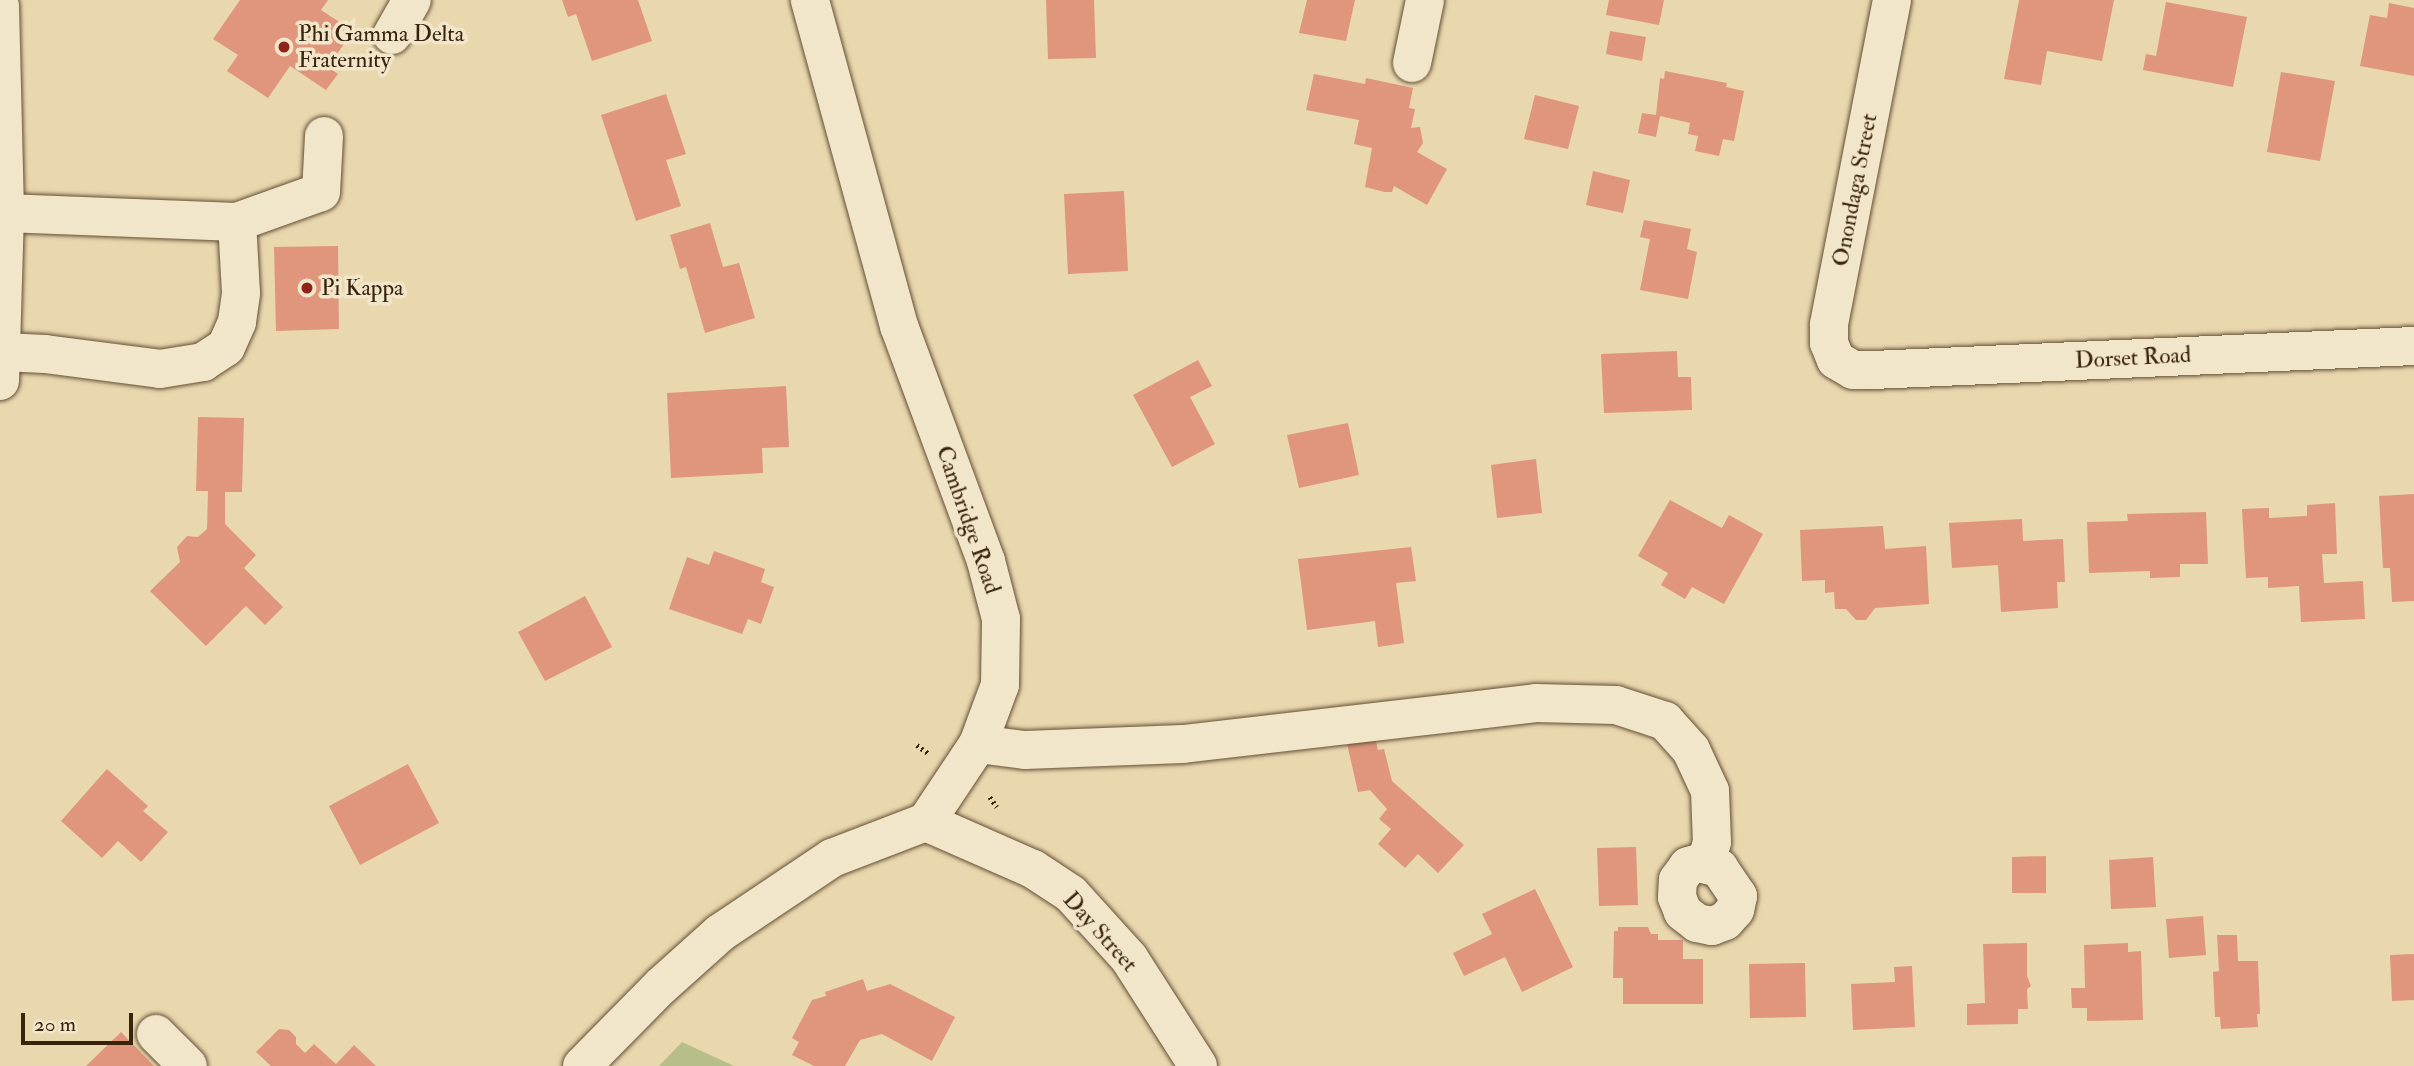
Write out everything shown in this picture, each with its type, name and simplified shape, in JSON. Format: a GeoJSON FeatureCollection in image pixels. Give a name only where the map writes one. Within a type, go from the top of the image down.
{"type":"FeatureCollection","features":[{"type":"Feature","properties":{"kind":"street"},"geometry":{"type":"LineString","coordinates":[[392,35],[412,0]]}},
{"type":"Feature","properties":{"kind":"street","name":"Cambridge Road"},"geometry":{"type":"LineString","coordinates":[[810,0],[899,326],[986,561],[1001,619],[1000,685],[978,744],[926,822]]}},
{"type":"Feature","properties":{"kind":"street"},"geometry":{"type":"LineString","coordinates":[[1412,63],[1425,0]]}},
{"type":"Feature","properties":{"kind":"street","name":"Onondaga Street"},"geometry":{"type":"LineString","coordinates":[[1853,370],[1836,360],[1829,343],[1829,325],[1892,0]]}},
{"type":"Feature","properties":{"kind":"street"},"geometry":{"type":"LineString","coordinates":[[0,6],[5,213],[1,367],[45,354],[160,369],[203,362],[226,347],[237,322],[241,293],[237,222]]}},
{"type":"Feature","properties":{"kind":"street"},"geometry":{"type":"LineString","coordinates":[[5,213],[237,222],[321,192],[324,136]]}},
{"type":"Feature","properties":{"kind":"street","name":"Dorset Road"},"geometry":{"type":"LineString","coordinates":[[1853,370],[2414,345]]}},
{"type":"Feature","properties":{"kind":"street"},"geometry":{"type":"LineString","coordinates":[[978,744],[1025,750],[1183,744],[1536,703],[1616,705],[1665,721],[1691,750],[1710,791],[1712,842],[1706,863]]}},
{"type":"Feature","properties":{"kind":"street"},"geometry":{"type":"LineString","coordinates":[[582,1066],[661,986],[720,933],[832,858],[926,822]]}},
{"type":"Feature","properties":{"kind":"street","name":"Day Street"},"geometry":{"type":"LineString","coordinates":[[926,822],[1033,869],[1071,894],[1129,958],[1198,1066]]}},
{"type":"Feature","properties":{"kind":"street"},"geometry":{"type":"LineString","coordinates":[[156,1034],[187,1066]]}},
{"type":"Feature","properties":{"kind":"green space"},"geometry":{"type":"Polygon","coordinates":[[[682,1042],[734,1066],[659,1066],[682,1042]]]}},
{"type":"Feature","properties":{"kind":"building","name":"Phi Gamma Delta Fraternity"},"geometry":{"type":"Polygon","coordinates":[[[240,0],[328,0],[321,10],[353,31],[328,67],[338,74],[326,90],[290,66],[268,98],[227,71],[238,55],[213,39],[240,0]]]}},
{"type":"Feature","properties":{"kind":"building"},"geometry":{"type":"Polygon","coordinates":[[[562,0],[638,0],[652,41],[592,61],[576,14],[568,17],[562,0]]]}},
{"type":"Feature","properties":{"kind":"building"},"geometry":{"type":"Polygon","coordinates":[[[1046,0],[1094,0],[1096,58],[1048,59],[1046,0]]]}},
{"type":"Feature","properties":{"kind":"building"},"geometry":{"type":"Polygon","coordinates":[[[1307,0],[1355,0],[1346,41],[1299,33],[1307,0]]]}},
{"type":"Feature","properties":{"kind":"building"},"geometry":{"type":"Polygon","coordinates":[[[1609,0],[1664,0],[1659,25],[1606,15],[1609,0]]]}},
{"type":"Feature","properties":{"kind":"building"},"geometry":{"type":"Polygon","coordinates":[[[2019,0],[2114,0],[2102,61],[2047,51],[2041,85],[2004,79],[2019,0]]]}},
{"type":"Feature","properties":{"kind":"building"},"geometry":{"type":"Polygon","coordinates":[[[2166,2],[2247,17],[2233,87],[2143,70],[2146,54],[2156,56],[2166,2]]]}},
{"type":"Feature","properties":{"kind":"building"},"geometry":{"type":"Polygon","coordinates":[[[2389,3],[2414,8],[2414,76],[2360,66],[2370,15],[2387,18],[2389,3]]]}},
{"type":"Feature","properties":{"kind":"building"},"geometry":{"type":"Polygon","coordinates":[[[1610,31],[1646,37],[1642,61],[1606,54],[1610,31]]]}},
{"type":"Feature","properties":{"kind":"building"},"geometry":{"type":"Polygon","coordinates":[[[1665,71],[1727,83],[1726,87],[1744,91],[1734,141],[1723,139],[1719,156],[1695,151],[1698,136],[1688,134],[1690,123],[1660,116],[1656,137],[1638,133],[1642,113],[1656,115],[1660,78],[1664,79],[1665,71]]]}},
{"type":"Feature","properties":{"kind":"building"},"geometry":{"type":"Polygon","coordinates":[[[2281,72],[2335,81],[2320,161],[2267,152],[2281,72]]]}},
{"type":"Feature","properties":{"kind":"building"},"geometry":{"type":"Polygon","coordinates":[[[1314,74],[1365,84],[1366,78],[1413,88],[1409,108],[1415,109],[1411,128],[1420,127],[1423,143],[1417,152],[1447,169],[1427,205],[1394,186],[1392,192],[1365,187],[1372,148],[1354,144],[1359,120],[1306,110],[1314,74]]]}},
{"type":"Feature","properties":{"kind":"building"},"geometry":{"type":"Polygon","coordinates":[[[666,94],[686,154],[666,160],[681,206],[636,221],[601,115],[666,94]]]}},
{"type":"Feature","properties":{"kind":"building"},"geometry":{"type":"Polygon","coordinates":[[[1535,95],[1579,106],[1568,149],[1524,139],[1535,95]]]}},
{"type":"Feature","properties":{"kind":"building"},"geometry":{"type":"Polygon","coordinates":[[[1593,171],[1630,180],[1623,213],[1586,205],[1593,171]]]}},
{"type":"Feature","properties":{"kind":"building"},"geometry":{"type":"Polygon","coordinates":[[[1124,191],[1128,271],[1068,274],[1064,194],[1124,191]]]}},
{"type":"Feature","properties":{"kind":"building"},"geometry":{"type":"Polygon","coordinates":[[[1644,220],[1691,229],[1687,249],[1697,252],[1688,299],[1640,290],[1650,239],[1640,237],[1644,220]]]}},
{"type":"Feature","properties":{"kind":"building"},"geometry":{"type":"Polygon","coordinates":[[[710,223],[723,267],[739,263],[755,318],[705,333],[686,267],[680,269],[670,235],[710,223]]]}},
{"type":"Feature","properties":{"kind":"building","name":"Pi Kappa"},"geometry":{"type":"Polygon","coordinates":[[[338,246],[339,329],[276,331],[274,247],[338,246]]]}},
{"type":"Feature","properties":{"kind":"building"},"geometry":{"type":"Polygon","coordinates":[[[1677,351],[1678,377],[1691,377],[1692,410],[1604,413],[1601,354],[1677,351]]]}},
{"type":"Feature","properties":{"kind":"building"},"geometry":{"type":"Polygon","coordinates":[[[1198,360],[1212,386],[1190,397],[1215,444],[1172,467],[1133,395],[1198,360]]]}},
{"type":"Feature","properties":{"kind":"building"},"geometry":{"type":"Polygon","coordinates":[[[786,386],[789,447],[762,448],[763,473],[671,478],[667,393],[786,386]]]}},
{"type":"Feature","properties":{"kind":"building"},"geometry":{"type":"Polygon","coordinates":[[[198,417],[244,418],[242,492],[225,492],[225,524],[256,555],[244,568],[283,607],[265,625],[246,606],[206,646],[150,591],[180,562],[177,547],[187,536],[198,537],[207,529],[208,491],[196,491],[198,417]]]}},
{"type":"Feature","properties":{"kind":"building"},"geometry":{"type":"Polygon","coordinates":[[[1348,423],[1359,475],[1299,488],[1287,435],[1348,423]]]}},
{"type":"Feature","properties":{"kind":"building"},"geometry":{"type":"Polygon","coordinates":[[[1536,459],[1542,513],[1497,518],[1491,465],[1536,459]]]}},
{"type":"Feature","properties":{"kind":"building"},"geometry":{"type":"Polygon","coordinates":[[[2414,494],[2414,601],[2392,602],[2390,568],[2383,568],[2379,496],[2414,494]]]}},
{"type":"Feature","properties":{"kind":"building"},"geometry":{"type":"Polygon","coordinates":[[[1670,500],[1722,528],[1729,515],[1763,534],[1724,604],[1692,587],[1685,599],[1661,585],[1668,573],[1638,556],[1670,500]]]}},
{"type":"Feature","properties":{"kind":"building"},"geometry":{"type":"Polygon","coordinates":[[[2335,503],[2337,554],[2322,554],[2324,583],[2363,581],[2365,619],[2301,622],[2299,586],[2268,588],[2268,577],[2246,578],[2242,509],[2269,508],[2269,518],[2307,516],[2307,505],[2335,503]]]}},
{"type":"Feature","properties":{"kind":"building"},"geometry":{"type":"Polygon","coordinates":[[[2206,512],[2208,564],[2180,564],[2180,577],[2150,578],[2150,571],[2089,573],[2087,522],[2128,521],[2127,514],[2206,512]]]}},
{"type":"Feature","properties":{"kind":"building"},"geometry":{"type":"Polygon","coordinates":[[[2022,519],[2023,541],[2063,539],[2065,582],[2057,582],[2058,608],[2001,612],[1998,565],[1952,568],[1949,523],[2022,519]]]}},
{"type":"Feature","properties":{"kind":"building"},"geometry":{"type":"Polygon","coordinates":[[[1883,526],[1885,549],[1926,546],[1929,604],[1875,608],[1866,620],[1856,620],[1846,609],[1835,609],[1834,592],[1825,593],[1825,580],[1802,581],[1800,530],[1883,526]]]}},
{"type":"Feature","properties":{"kind":"building"},"geometry":{"type":"Polygon","coordinates":[[[1411,547],[1416,581],[1396,583],[1404,643],[1378,647],[1375,621],[1307,630],[1298,559],[1411,547]]]}},
{"type":"Feature","properties":{"kind":"building"},"geometry":{"type":"Polygon","coordinates":[[[714,551],[765,569],[761,582],[774,587],[761,624],[748,619],[742,634],[669,609],[687,557],[709,565],[714,551]]]}},
{"type":"Feature","properties":{"kind":"building"},"geometry":{"type":"Polygon","coordinates":[[[585,596],[612,647],[545,681],[518,632],[585,596]]]}},
{"type":"Feature","properties":{"kind":"building"},"geometry":{"type":"Polygon","coordinates":[[[1374,733],[1378,750],[1384,749],[1392,781],[1464,845],[1438,873],[1418,854],[1405,868],[1378,844],[1391,829],[1379,819],[1387,809],[1370,790],[1358,792],[1346,739],[1374,733]]]}},
{"type":"Feature","properties":{"kind":"building"},"geometry":{"type":"Polygon","coordinates":[[[408,764],[439,823],[360,865],[329,806],[408,764]]]}},
{"type":"Feature","properties":{"kind":"building"},"geometry":{"type":"Polygon","coordinates":[[[107,769],[148,806],[143,811],[168,832],[141,862],[118,841],[102,858],[61,821],[107,769]]]}},
{"type":"Feature","properties":{"kind":"building"},"geometry":{"type":"Polygon","coordinates":[[[1636,847],[1638,905],[1599,906],[1597,848],[1636,847]]]}},
{"type":"Feature","properties":{"kind":"building"},"geometry":{"type":"Polygon","coordinates":[[[2046,856],[2046,893],[2012,893],[2012,857],[2046,856]]]}},
{"type":"Feature","properties":{"kind":"building"},"geometry":{"type":"Polygon","coordinates":[[[2153,857],[2156,907],[2111,909],[2109,860],[2153,857]]]}},
{"type":"Feature","properties":{"kind":"building"},"geometry":{"type":"Polygon","coordinates":[[[1535,889],[1573,967],[1522,992],[1505,957],[1464,976],[1453,953],[1492,934],[1482,914],[1535,889]]]}},
{"type":"Feature","properties":{"kind":"building"},"geometry":{"type":"Polygon","coordinates":[[[2203,916],[2206,955],[2169,958],[2166,919],[2203,916]]]}},
{"type":"Feature","properties":{"kind":"building"},"geometry":{"type":"Polygon","coordinates":[[[1618,927],[1648,927],[1651,934],[1658,934],[1658,940],[1683,940],[1683,959],[1703,959],[1703,1004],[1623,1004],[1623,978],[1613,978],[1614,931],[1618,931],[1618,927]]]}},
{"type":"Feature","properties":{"kind":"building"},"geometry":{"type":"Polygon","coordinates":[[[2217,935],[2237,935],[2238,961],[2258,961],[2258,1027],[2221,1029],[2220,1017],[2215,1017],[2213,972],[2219,971],[2217,935]]]}},
{"type":"Feature","properties":{"kind":"building"},"geometry":{"type":"Polygon","coordinates":[[[2027,943],[2027,976],[2031,986],[2027,989],[2028,1009],[2018,1009],[2018,1024],[1967,1025],[1967,1004],[1985,1003],[1983,944],[2027,943]]]}},
{"type":"Feature","properties":{"kind":"building"},"geometry":{"type":"Polygon","coordinates":[[[2128,943],[2128,952],[2141,951],[2143,1020],[2087,1021],[2087,1008],[2072,1008],[2071,988],[2085,988],[2084,945],[2128,943]]]}},
{"type":"Feature","properties":{"kind":"building"},"geometry":{"type":"Polygon","coordinates":[[[2414,954],[2414,1000],[2392,1001],[2390,955],[2414,954]]]}},
{"type":"Feature","properties":{"kind":"building"},"geometry":{"type":"Polygon","coordinates":[[[1805,963],[1806,1017],[1750,1018],[1749,964],[1805,963]]]}},
{"type":"Feature","properties":{"kind":"building"},"geometry":{"type":"Polygon","coordinates":[[[1912,966],[1915,1027],[1853,1030],[1851,984],[1895,982],[1894,967],[1912,966]]]}},
{"type":"Feature","properties":{"kind":"building"},"geometry":{"type":"Polygon","coordinates":[[[863,979],[867,991],[890,984],[955,1017],[932,1061],[882,1034],[860,1040],[845,1066],[814,1066],[792,1055],[799,1042],[792,1038],[812,1000],[826,996],[825,992],[863,979]]]}},
{"type":"Feature","properties":{"kind":"building"},"geometry":{"type":"Polygon","coordinates":[[[279,1029],[289,1030],[296,1037],[296,1044],[305,1053],[314,1044],[336,1064],[354,1045],[376,1066],[271,1066],[256,1052],[279,1029]]]}},
{"type":"Feature","properties":{"kind":"building"},"geometry":{"type":"Polygon","coordinates":[[[121,1032],[154,1066],[86,1066],[121,1032]]]}},
{"type":"Feature","properties":{"kind":"place","name":"Phi Gamma Delta Fraternity"},"geometry":{"type":"Point","coordinates":[284,47]}},
{"type":"Feature","properties":{"kind":"place","name":"Pi Kappa"},"geometry":{"type":"Point","coordinates":[307,288]}}]}
